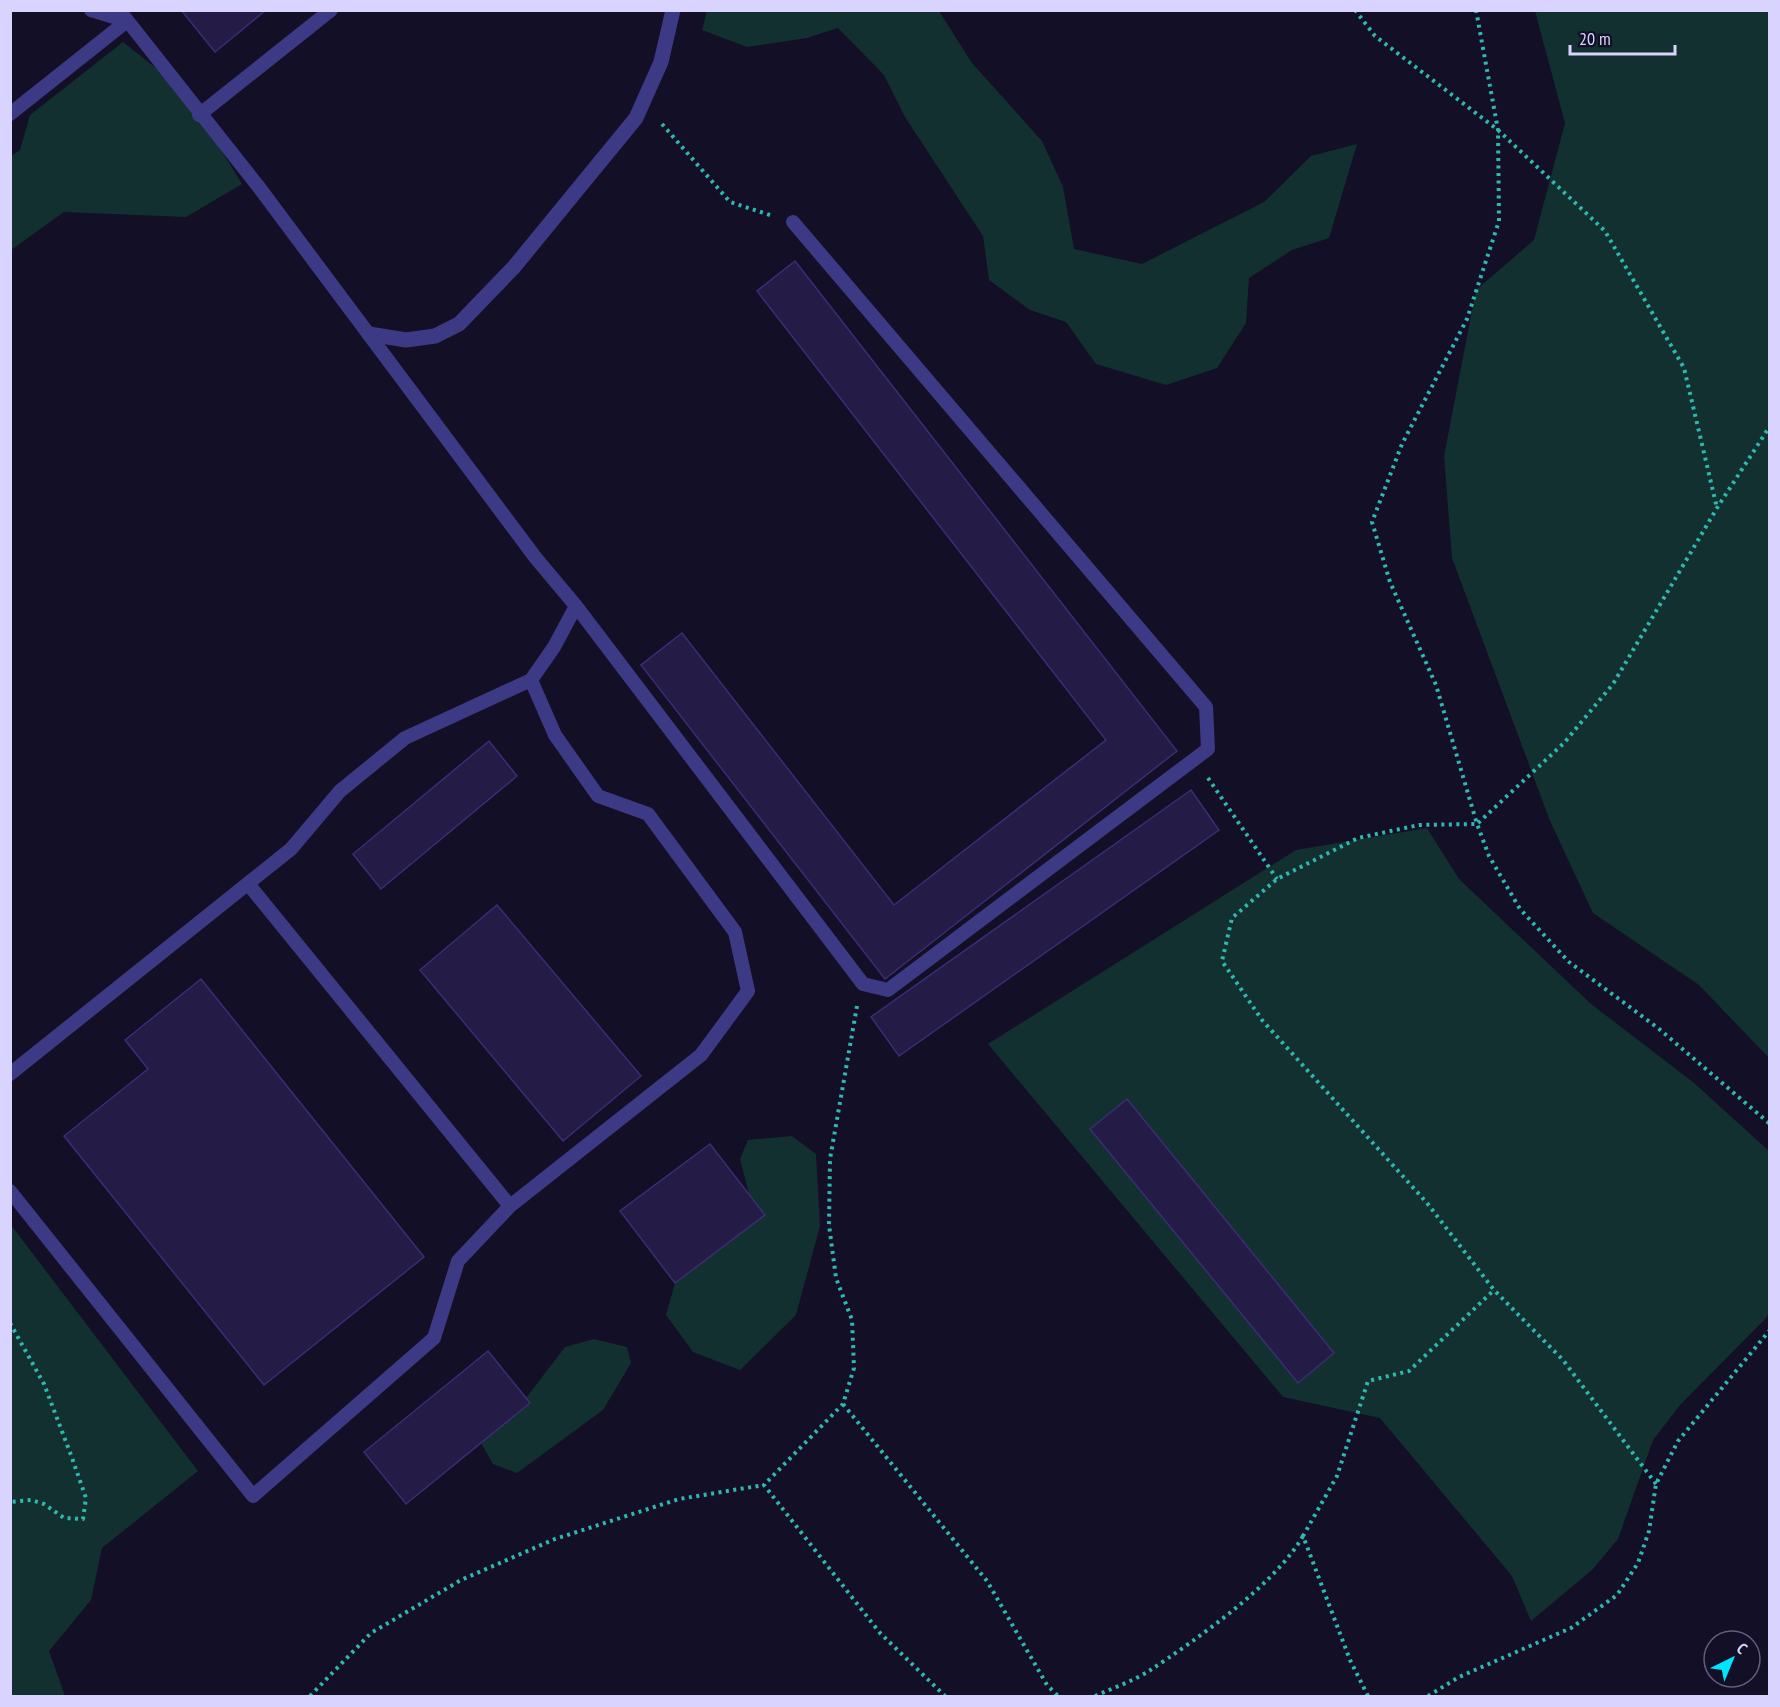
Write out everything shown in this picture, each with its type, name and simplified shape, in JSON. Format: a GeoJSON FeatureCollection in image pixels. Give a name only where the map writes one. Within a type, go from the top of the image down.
{"type":"FeatureCollection","features":[{"type":"Feature","properties":{"kind":"street"},"geometry":{"type":"LineString","coordinates":[[369,334],[406,340],[435,336],[459,324],[514,267],[636,118],[661,62],[673,10]]}},
{"type":"Feature","properties":{"kind":"lane"},"geometry":{"type":"LineString","coordinates":[[91,10],[123,16],[258,186],[535,557],[576,606],[863,984],[888,990],[1208,749],[1206,707],[793,222]]}},
{"type":"Feature","properties":{"kind":"lane"},"geometry":{"type":"LineString","coordinates":[[199,114],[330,10]]}},
{"type":"Feature","properties":{"kind":"lane"},"geometry":{"type":"LineString","coordinates":[[10,114],[123,16]]}},
{"type":"Feature","properties":{"kind":"lane"},"geometry":{"type":"LineString","coordinates":[[10,1074],[249,885],[291,849],[340,791],[405,738],[531,680],[554,647],[576,606]]}},
{"type":"Feature","properties":{"kind":"lane"},"geometry":{"type":"LineString","coordinates":[[10,1191],[253,1496],[434,1338],[458,1262],[510,1206],[701,1055],[748,991],[735,932],[648,814],[598,796],[555,735],[531,680]]}},
{"type":"Feature","properties":{"kind":"lane"},"geometry":{"type":"LineString","coordinates":[[249,885],[510,1206]]}},
{"type":"Feature","properties":{"kind":"path"},"geometry":{"type":"LineString","coordinates":[[1355,10],[1375,36],[1498,130],[1605,231],[1684,368],[1717,508]]}},
{"type":"Feature","properties":{"kind":"path"},"geometry":{"type":"LineString","coordinates":[[1476,10],[1498,130],[1499,221],[1467,319],[1402,444],[1372,522],[1390,582],[1436,685],[1477,824],[1489,856],[1520,909],[1569,962],[1658,1028],[1770,1124]]}},
{"type":"Feature","properties":{"kind":"path"},"geometry":{"type":"LineString","coordinates":[[644,103],[730,202],[793,222]]}},
{"type":"Feature","properties":{"kind":"path"},"geometry":{"type":"LineString","coordinates":[[1656,1484],[1563,1360],[1494,1290],[1427,1203],[1262,1020],[1222,961],[1232,918],[1277,879],[1358,838],[1419,825],[1477,824],[1564,743],[1613,684],[1717,508],[1770,426]]}},
{"type":"Feature","properties":{"kind":"path"},"geometry":{"type":"LineString","coordinates":[[1194,759],[1277,879]]}},
{"type":"Feature","properties":{"kind":"path"},"geometry":{"type":"LineString","coordinates":[[310,1696],[371,1633],[461,1580],[555,1539],[679,1499],[764,1485],[843,1404],[854,1368],[852,1320],[836,1278],[829,1225],[830,1159],[845,1066],[863,984]]}},
{"type":"Feature","properties":{"kind":"path"},"geometry":{"type":"LineString","coordinates":[[1095,1696],[1148,1672],[1268,1580],[1295,1550],[1337,1476],[1368,1381],[1409,1371],[1494,1290]]}},
{"type":"Feature","properties":{"kind":"path"},"geometry":{"type":"LineString","coordinates":[[10,1323],[44,1384],[86,1498],[83,1519],[64,1518],[44,1504],[31,1500],[10,1502]]}},
{"type":"Feature","properties":{"kind":"path"},"geometry":{"type":"LineString","coordinates":[[1428,1696],[1459,1677],[1571,1628],[1617,1595],[1638,1563],[1649,1531],[1656,1484],[1678,1440],[1770,1330]]}},
{"type":"Feature","properties":{"kind":"path"},"geometry":{"type":"LineString","coordinates":[[843,1404],[987,1581],[1047,1685],[1058,1696]]}},
{"type":"Feature","properties":{"kind":"path"},"geometry":{"type":"LineString","coordinates":[[764,1485],[880,1633],[945,1696]]}},
{"type":"Feature","properties":{"kind":"path"},"geometry":{"type":"LineString","coordinates":[[1304,1536],[1350,1660],[1368,1696]]}},
{"type":"Feature","properties":{"kind":"green space"},"geometry":{"type":"Polygon","coordinates":[[[707,11],[939,11],[972,63],[1042,141],[1063,187],[1074,249],[1142,264],[1264,202],[1311,156],[1357,144],[1329,238],[1292,250],[1249,278],[1246,323],[1217,368],[1166,385],[1096,364],[1066,322],[1030,310],[989,280],[983,236],[905,117],[884,75],[838,28],[807,38],[747,47],[702,30],[707,11]]]}},
{"type":"Feature","properties":{"kind":"green space"},"geometry":{"type":"Polygon","coordinates":[[[1535,11],[1769,11],[1769,1058],[1699,985],[1593,913],[1550,821],[1452,558],[1444,456],[1476,290],[1534,240],[1565,123],[1535,11]]]}},
{"type":"Feature","properties":{"kind":"green space"},"geometry":{"type":"Polygon","coordinates":[[[123,42],[185,91],[242,184],[186,217],[64,212],[11,250],[11,156],[20,150],[30,115],[123,42]]]}},
{"type":"Feature","properties":{"kind":"green space"},"geometry":{"type":"Polygon","coordinates":[[[1427,828],[1459,879],[1591,1004],[1693,1082],[1769,1151],[1769,1311],[1767,1317],[1681,1404],[1653,1440],[1618,1539],[1592,1570],[1531,1621],[1512,1576],[1380,1418],[1283,1397],[988,1044],[1296,850],[1427,828]]]}},
{"type":"Feature","properties":{"kind":"green space"},"geometry":{"type":"Polygon","coordinates":[[[792,1136],[816,1154],[820,1226],[796,1315],[740,1370],[693,1352],[666,1315],[675,1283],[765,1215],[749,1194],[740,1159],[748,1140],[792,1136]]]}},
{"type":"Feature","properties":{"kind":"green space"},"geometry":{"type":"Polygon","coordinates":[[[11,1225],[198,1471],[102,1548],[91,1600],[49,1651],[65,1696],[11,1696],[11,1225]]]}},
{"type":"Feature","properties":{"kind":"green space"},"geometry":{"type":"Polygon","coordinates":[[[594,1339],[627,1347],[631,1363],[603,1410],[517,1473],[493,1464],[481,1443],[530,1403],[526,1398],[565,1347],[594,1339]]]}},
{"type":"Feature","properties":{"kind":"building"},"geometry":{"type":"Polygon","coordinates":[[[181,10],[266,10],[215,52],[181,10]]]}},
{"type":"Feature","properties":{"kind":"building"},"geometry":{"type":"Polygon","coordinates":[[[795,261],[1177,751],[885,979],[641,665],[682,633],[894,905],[1106,740],[757,291],[795,261]]]}},
{"type":"Feature","properties":{"kind":"building"},"geometry":{"type":"Polygon","coordinates":[[[489,741],[517,776],[381,889],[353,854],[489,741]]]}},
{"type":"Feature","properties":{"kind":"building"},"geometry":{"type":"Polygon","coordinates":[[[1191,790],[1219,830],[899,1056],[871,1017],[1191,790]]]}},
{"type":"Feature","properties":{"kind":"building"},"geometry":{"type":"Polygon","coordinates":[[[497,905],[641,1076],[563,1141],[420,970],[497,905]]]}},
{"type":"Feature","properties":{"kind":"building"},"geometry":{"type":"Polygon","coordinates":[[[201,979],[424,1257],[264,1385],[64,1136],[148,1069],[125,1040],[201,979]]]}},
{"type":"Feature","properties":{"kind":"building"},"geometry":{"type":"Polygon","coordinates":[[[1127,1099],[1334,1353],[1298,1383],[1090,1129],[1127,1099]]]}},
{"type":"Feature","properties":{"kind":"building"},"geometry":{"type":"Polygon","coordinates":[[[710,1144],[765,1215],[675,1283],[620,1211],[710,1144]]]}},
{"type":"Feature","properties":{"kind":"building"},"geometry":{"type":"Polygon","coordinates":[[[488,1351],[530,1403],[406,1504],[364,1452],[488,1351]]]}}]}
